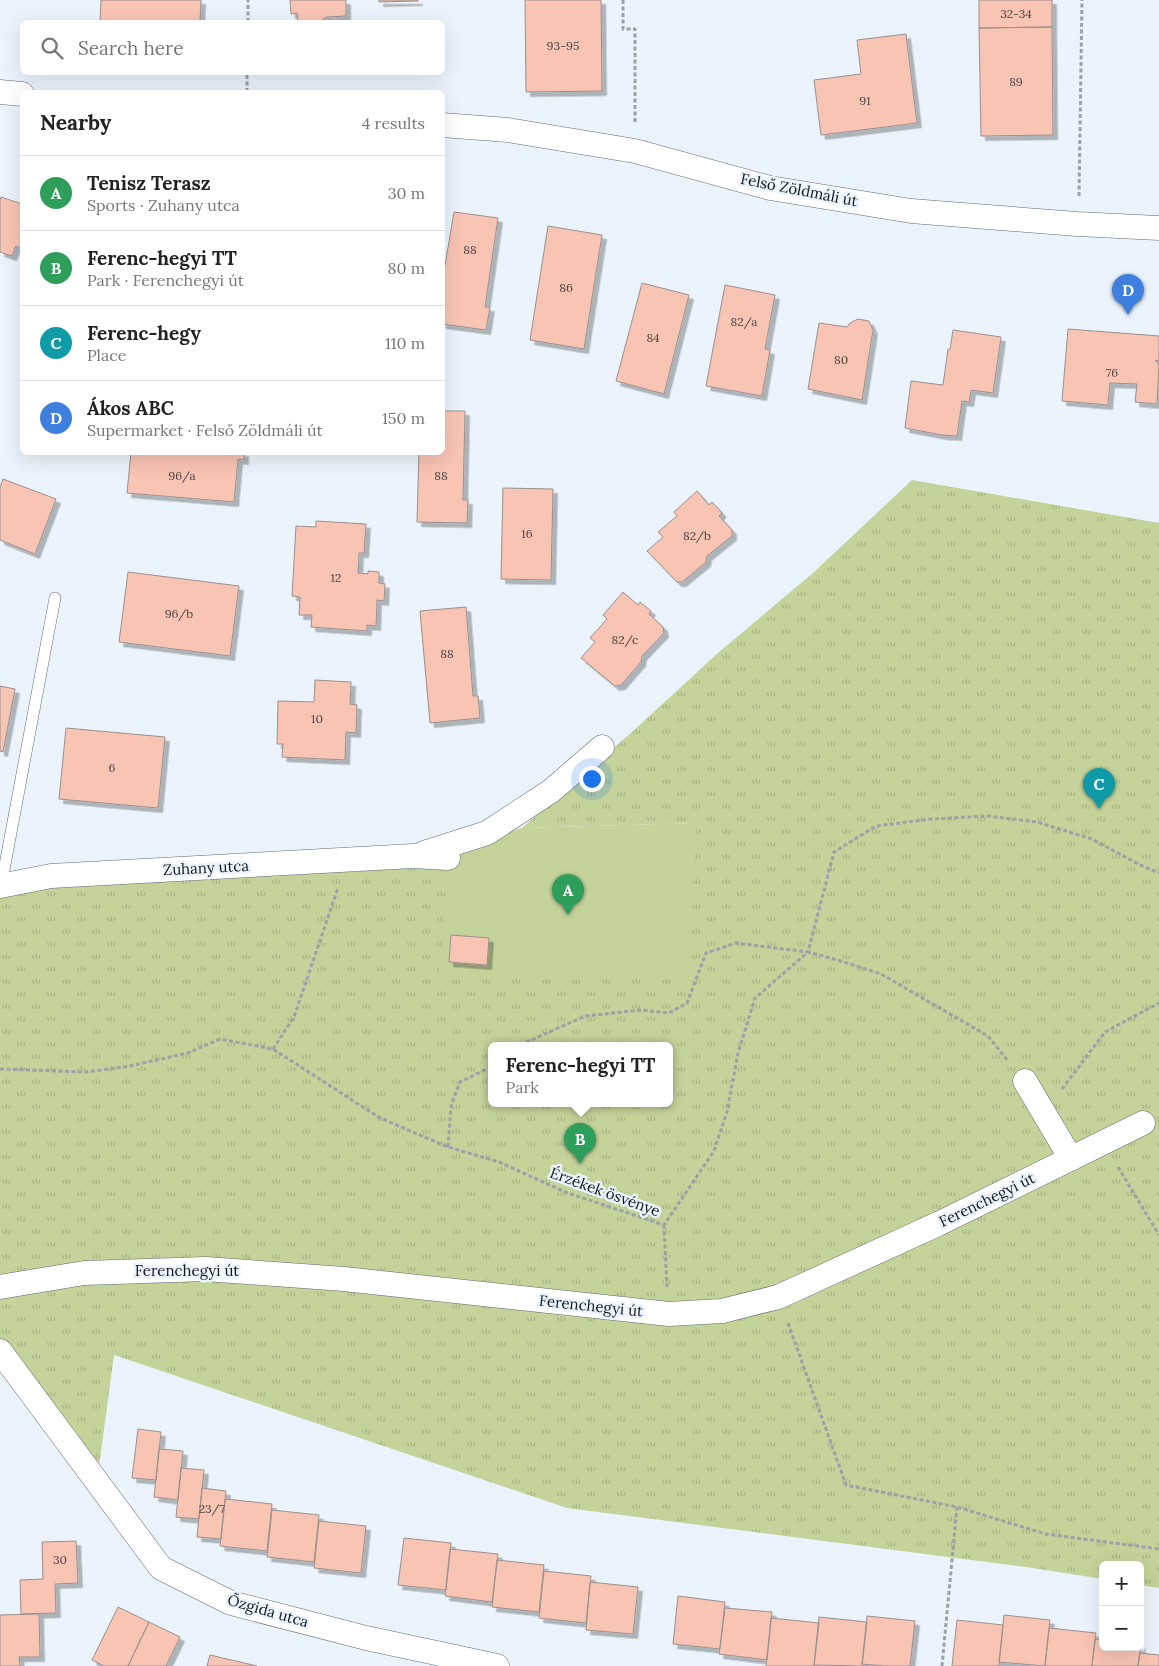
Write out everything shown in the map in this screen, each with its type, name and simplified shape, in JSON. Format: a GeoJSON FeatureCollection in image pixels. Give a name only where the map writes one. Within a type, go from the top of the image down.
{"type":"FeatureCollection","features":[{"type":"Feature","properties":{"kind":"street"},"geometry":{"type":"LineString","coordinates":[[0,92],[20,94]]}},
{"type":"Feature","properties":{"kind":"street","name":"Felső Zöldmáli út"},"geometry":{"type":"LineString","coordinates":[[445,125],[508,130],[635,151],[770,188],[911,211],[1077,224],[1159,228]]}},
{"type":"Feature","properties":{"kind":"street","name":"Zuhany utca"},"geometry":{"type":"LineString","coordinates":[[413,856],[487,833],[551,790],[602,747]]}},
{"type":"Feature","properties":{"kind":"street","name":"Zuhany utca"},"geometry":{"type":"LineString","coordinates":[[1,886],[52,876],[413,856],[448,858]]}},
{"type":"Feature","properties":{"kind":"street"},"geometry":{"type":"LineString","coordinates":[[1024,1081],[1071,1159]]}},
{"type":"Feature","properties":{"kind":"street","name":"Ferenchegyi út"},"geometry":{"type":"LineString","coordinates":[[0,1287],[84,1273],[206,1269],[344,1279],[669,1314],[722,1311],[778,1297],[938,1224],[1143,1124]]}},
{"type":"Feature","properties":{"kind":"street","name":"Őzgida utca"},"geometry":{"type":"LineString","coordinates":[[0,1351],[161,1568],[232,1603],[366,1638],[498,1666]]}},
{"type":"Feature","properties":{"kind":"lane"},"geometry":{"type":"LineString","coordinates":[[1,886],[54,598]]}},
{"type":"Feature","properties":{"kind":"path"},"geometry":{"type":"LineString","coordinates":[[248,0],[248,20]]}},
{"type":"Feature","properties":{"kind":"path"},"geometry":{"type":"LineString","coordinates":[[623,0],[623,29],[635,29],[635,151]]}},
{"type":"Feature","properties":{"kind":"path"},"geometry":{"type":"LineString","coordinates":[[1077,224],[1080,186],[1082,0]]}},
{"type":"Feature","properties":{"kind":"path"},"geometry":{"type":"LineString","coordinates":[[247,75],[247,90]]}},
{"type":"Feature","properties":{"kind":"path"},"geometry":{"type":"LineString","coordinates":[[808,952],[834,852],[876,826],[932,819],[988,816],[1037,822],[1092,839],[1159,873]]}},
{"type":"Feature","properties":{"kind":"path"},"geometry":{"type":"LineString","coordinates":[[273,1049],[294,1017],[347,861]]}},
{"type":"Feature","properties":{"kind":"path"},"geometry":{"type":"LineString","coordinates":[[527,1042],[585,1016],[641,1010],[669,1012],[687,1003],[706,954],[736,943],[808,952],[881,974],[988,1036],[1024,1081]]}},
{"type":"Feature","properties":{"kind":"path","name":"Érzékek ösvénye"},"geometry":{"type":"LineString","coordinates":[[0,1069],[86,1072],[130,1066],[188,1053],[220,1039],[273,1049],[380,1118],[448,1147],[499,1162],[565,1192],[664,1225],[714,1151],[727,1112],[738,1053],[754,998],[808,952]]}},
{"type":"Feature","properties":{"kind":"path"},"geometry":{"type":"LineString","coordinates":[[1039,1106],[1061,1090],[1105,1032],[1159,1003]]}},
{"type":"Feature","properties":{"kind":"path"},"geometry":{"type":"LineString","coordinates":[[448,1147],[452,1106],[460,1082],[488,1068]]}},
{"type":"Feature","properties":{"kind":"path"},"geometry":{"type":"LineString","coordinates":[[1103,1143],[1159,1235]]}},
{"type":"Feature","properties":{"kind":"path"},"geometry":{"type":"LineString","coordinates":[[664,1225],[669,1314]]}},
{"type":"Feature","properties":{"kind":"path"},"geometry":{"type":"LineString","coordinates":[[778,1297],[846,1485],[957,1507],[1046,1534],[1159,1549]]}},
{"type":"Feature","properties":{"kind":"path"},"geometry":{"type":"LineString","coordinates":[[942,1666],[957,1507]]}},
{"type":"Feature","properties":{"kind":"green space"},"geometry":{"type":"Polygon","coordinates":[[[912,480],[1159,523],[1159,1588],[1144,1586],[1144,1561],[1099,1561],[1099,1578],[1026,1567],[567,1508],[114,1355],[97,1481],[0,1351],[0,886],[697,823],[522,828],[632,732],[719,652],[813,573],[912,480]]]}},
{"type":"Feature","properties":{"kind":"green space"},"geometry":{"type":"Polygon","coordinates":[[[697,823],[687,976],[440,972],[448,858],[496,836],[522,828],[697,823]]]}},
{"type":"Feature","properties":{"kind":"building"},"geometry":{"type":"Polygon","coordinates":[[[101,0],[201,0],[200,20],[100,20],[101,0]]]}},
{"type":"Feature","properties":{"kind":"building"},"geometry":{"type":"Polygon","coordinates":[[[290,0],[346,0],[346,16],[327,17],[323,20],[298,20],[297,13],[291,14],[290,0]]]}},
{"type":"Feature","properties":{"kind":"building"},"geometry":{"type":"Polygon","coordinates":[[[379,0],[418,0],[418,1],[379,2],[379,0]]]}},
{"type":"Feature","properties":{"kind":"building"},"geometry":{"type":"Polygon","coordinates":[[[525,0],[601,0],[602,91],[526,92],[525,0]]]}},
{"type":"Feature","properties":{"kind":"building"},"geometry":{"type":"Polygon","coordinates":[[[979,0],[1052,0],[1052,27],[979,28],[979,0]]]}},
{"type":"Feature","properties":{"kind":"building"},"geometry":{"type":"Polygon","coordinates":[[[1052,27],[1053,135],[981,136],[979,28],[1052,27]]]}},
{"type":"Feature","properties":{"kind":"building"},"geometry":{"type":"Polygon","coordinates":[[[906,34],[917,123],[821,135],[814,80],[861,74],[857,40],[906,34]]]}},
{"type":"Feature","properties":{"kind":"building"},"geometry":{"type":"Polygon","coordinates":[[[1,197],[20,203],[20,248],[16,246],[12,256],[0,252],[1,197]]]}},
{"type":"Feature","properties":{"kind":"building"},"geometry":{"type":"Polygon","coordinates":[[[454,212],[498,218],[485,307],[490,307],[486,330],[445,324],[445,265],[454,212]]]}},
{"type":"Feature","properties":{"kind":"building"},"geometry":{"type":"Polygon","coordinates":[[[548,226],[602,235],[584,349],[530,340],[548,226]]]}},
{"type":"Feature","properties":{"kind":"building"},"geometry":{"type":"Polygon","coordinates":[[[642,283],[689,295],[664,394],[616,381],[642,283]]]}},
{"type":"Feature","properties":{"kind":"building"},"geometry":{"type":"Polygon","coordinates":[[[725,285],[775,295],[765,349],[770,350],[762,396],[706,386],[725,285]]]}},
{"type":"Feature","properties":{"kind":"building"},"geometry":{"type":"Polygon","coordinates":[[[858,319],[869,321],[873,330],[862,400],[808,389],[819,323],[847,327],[858,319]]]}},
{"type":"Feature","properties":{"kind":"building"},"geometry":{"type":"Polygon","coordinates":[[[1068,329],[1159,336],[1159,361],[1155,360],[1159,365],[1157,404],[1135,402],[1137,384],[1110,383],[1108,405],[1062,401],[1068,329]]]}},
{"type":"Feature","properties":{"kind":"building"},"geometry":{"type":"Polygon","coordinates":[[[953,330],[1001,337],[993,393],[971,390],[969,402],[962,401],[957,436],[905,428],[911,381],[943,385],[948,349],[950,349],[953,330]]]}},
{"type":"Feature","properties":{"kind":"building"},"geometry":{"type":"Polygon","coordinates":[[[445,411],[465,411],[463,500],[468,500],[467,523],[417,522],[419,455],[445,455],[445,411]]]}},
{"type":"Feature","properties":{"kind":"building"},"geometry":{"type":"Polygon","coordinates":[[[131,455],[244,455],[244,460],[238,459],[234,502],[127,493],[131,455]]]}},
{"type":"Feature","properties":{"kind":"building"},"geometry":{"type":"Polygon","coordinates":[[[3,479],[56,499],[35,554],[0,540],[0,487],[3,479]]]}},
{"type":"Feature","properties":{"kind":"building"},"geometry":{"type":"Polygon","coordinates":[[[503,488],[553,489],[551,580],[501,579],[503,488]]]}},
{"type":"Feature","properties":{"kind":"building"},"geometry":{"type":"Polygon","coordinates":[[[697,491],[709,505],[712,502],[722,513],[719,516],[732,530],[732,536],[707,556],[706,562],[682,582],[677,582],[647,551],[663,537],[658,532],[677,516],[674,512],[697,491]]]}},
{"type":"Feature","properties":{"kind":"building"},"geometry":{"type":"Polygon","coordinates":[[[316,521],[366,524],[364,553],[359,553],[358,573],[368,574],[368,571],[379,572],[379,583],[385,584],[384,601],[377,600],[376,626],[367,625],[367,631],[311,627],[312,615],[299,615],[300,597],[292,596],[296,526],[316,527],[316,521]]]}},
{"type":"Feature","properties":{"kind":"building"},"geometry":{"type":"Polygon","coordinates":[[[128,572],[239,586],[230,656],[119,642],[128,572]]]}},
{"type":"Feature","properties":{"kind":"building"},"geometry":{"type":"Polygon","coordinates":[[[623,592],[638,605],[640,602],[651,611],[649,614],[663,627],[664,633],[642,656],[641,662],[621,685],[615,686],[581,658],[595,642],[590,638],[607,619],[603,615],[623,592]]]}},
{"type":"Feature","properties":{"kind":"building"},"geometry":{"type":"Polygon","coordinates":[[[466,607],[473,696],[478,696],[480,718],[430,723],[420,611],[466,607]]]}},
{"type":"Feature","properties":{"kind":"building"},"geometry":{"type":"Polygon","coordinates":[[[315,680],[351,682],[350,704],[357,705],[356,733],[346,732],[345,760],[282,757],[283,744],[277,744],[278,701],[314,702],[315,680]]]}},
{"type":"Feature","properties":{"kind":"building"},"geometry":{"type":"Polygon","coordinates":[[[0,686],[15,689],[3,752],[0,751],[0,686]]]}},
{"type":"Feature","properties":{"kind":"building"},"geometry":{"type":"Polygon","coordinates":[[[66,728],[165,737],[158,808],[59,799],[66,728]]]}},
{"type":"Feature","properties":{"kind":"building"},"geometry":{"type":"Polygon","coordinates":[[[451,935],[489,938],[487,965],[449,962],[451,935]]]}},
{"type":"Feature","properties":{"kind":"building"},"geometry":{"type":"Polygon","coordinates":[[[138,1429],[161,1432],[156,1480],[132,1478],[138,1429]]]}},
{"type":"Feature","properties":{"kind":"building"},"geometry":{"type":"Polygon","coordinates":[[[159,1449],[183,1451],[178,1500],[154,1497],[159,1449]]]}},
{"type":"Feature","properties":{"kind":"building"},"geometry":{"type":"Polygon","coordinates":[[[181,1468],[204,1470],[199,1519],[176,1517],[181,1468]]]}},
{"type":"Feature","properties":{"kind":"building"},"geometry":{"type":"Polygon","coordinates":[[[202,1488],[226,1491],[221,1539],[197,1537],[202,1488]]]}},
{"type":"Feature","properties":{"kind":"building"},"geometry":{"type":"Polygon","coordinates":[[[225,1499],[272,1504],[267,1551],[220,1546],[225,1499]]]}},
{"type":"Feature","properties":{"kind":"building"},"geometry":{"type":"Polygon","coordinates":[[[272,1510],[319,1515],[314,1562],[267,1557],[272,1510]]]}},
{"type":"Feature","properties":{"kind":"building"},"geometry":{"type":"Polygon","coordinates":[[[319,1521],[366,1526],[361,1573],[314,1568],[319,1521]]]}},
{"type":"Feature","properties":{"kind":"building"},"geometry":{"type":"Polygon","coordinates":[[[404,1538],[451,1543],[446,1590],[398,1585],[404,1538]]]}},
{"type":"Feature","properties":{"kind":"building"},"geometry":{"type":"Polygon","coordinates":[[[76,1541],[78,1583],[55,1584],[56,1613],[21,1614],[20,1580],[43,1579],[42,1542],[76,1541]]]}},
{"type":"Feature","properties":{"kind":"building"},"geometry":{"type":"Polygon","coordinates":[[[450,1549],[498,1554],[492,1602],[445,1596],[450,1549]]]}},
{"type":"Feature","properties":{"kind":"building"},"geometry":{"type":"Polygon","coordinates":[[[497,1560],[544,1565],[539,1612],[492,1607],[497,1560]]]}},
{"type":"Feature","properties":{"kind":"building"},"geometry":{"type":"Polygon","coordinates":[[[544,1571],[591,1576],[586,1623],[539,1618],[544,1571]]]}},
{"type":"Feature","properties":{"kind":"building"},"geometry":{"type":"Polygon","coordinates":[[[590,1582],[638,1587],[633,1634],[586,1630],[590,1582]]]}},
{"type":"Feature","properties":{"kind":"building"},"geometry":{"type":"Polygon","coordinates":[[[678,1596],[725,1602],[720,1649],[673,1644],[678,1596]]]}},
{"type":"Feature","properties":{"kind":"building"},"geometry":{"type":"Polygon","coordinates":[[[118,1607],[149,1622],[128,1666],[104,1666],[92,1660],[118,1607]]]}},
{"type":"Feature","properties":{"kind":"building"},"geometry":{"type":"Polygon","coordinates":[[[725,1608],[772,1612],[767,1660],[719,1654],[725,1608]]]}},
{"type":"Feature","properties":{"kind":"building"},"geometry":{"type":"Polygon","coordinates":[[[39,1614],[40,1657],[19,1657],[20,1666],[0,1666],[0,1615],[39,1614]]]}},
{"type":"Feature","properties":{"kind":"building"},"geometry":{"type":"Polygon","coordinates":[[[1004,1615],[1050,1620],[1045,1666],[999,1662],[1004,1615]]]}},
{"type":"Feature","properties":{"kind":"building"},"geometry":{"type":"Polygon","coordinates":[[[867,1616],[915,1621],[910,1666],[862,1664],[867,1616]]]}},
{"type":"Feature","properties":{"kind":"building"},"geometry":{"type":"Polygon","coordinates":[[[819,1617],[867,1622],[862,1666],[814,1665],[819,1617]]]}},
{"type":"Feature","properties":{"kind":"building"},"geometry":{"type":"Polygon","coordinates":[[[771,1618],[819,1623],[814,1666],[766,1666],[771,1618]]]}},
{"type":"Feature","properties":{"kind":"building"},"geometry":{"type":"Polygon","coordinates":[[[957,1620],[1003,1625],[999,1666],[952,1666],[957,1620]]]}},
{"type":"Feature","properties":{"kind":"building"},"geometry":{"type":"Polygon","coordinates":[[[149,1622],[180,1637],[166,1666],[128,1666],[149,1622]]]}},
{"type":"Feature","properties":{"kind":"building"},"geometry":{"type":"Polygon","coordinates":[[[1049,1628],[1096,1633],[1092,1666],[1045,1666],[1049,1628]]]}},
{"type":"Feature","properties":{"kind":"building"},"geometry":{"type":"Polygon","coordinates":[[[1095,1639],[1099,1640],[1099,1651],[1140,1651],[1138,1666],[1092,1666],[1095,1639]]]}},
{"type":"Feature","properties":{"kind":"building"},"geometry":{"type":"Polygon","coordinates":[[[1140,1653],[1159,1655],[1159,1666],[1138,1666],[1140,1653]]]}},
{"type":"Feature","properties":{"kind":"building"},"geometry":{"type":"Polygon","coordinates":[[[210,1655],[257,1666],[207,1666],[210,1655]]]}},
{"type":"Feature","properties":{"kind":"place","name":"Ákos ABC"},"geometry":{"type":"Point","coordinates":[1128,315]}},
{"type":"Feature","properties":{"kind":"place","name":"Ferenc-hegy"},"geometry":{"type":"Point","coordinates":[1099,809]}},
{"type":"Feature","properties":{"kind":"place","name":"Tenisz Terasz"},"geometry":{"type":"Point","coordinates":[568,915]}},
{"type":"Feature","properties":{"kind":"place","name":"Ferenc-hegyi TT"},"geometry":{"type":"Point","coordinates":[580,1164]}}]}
